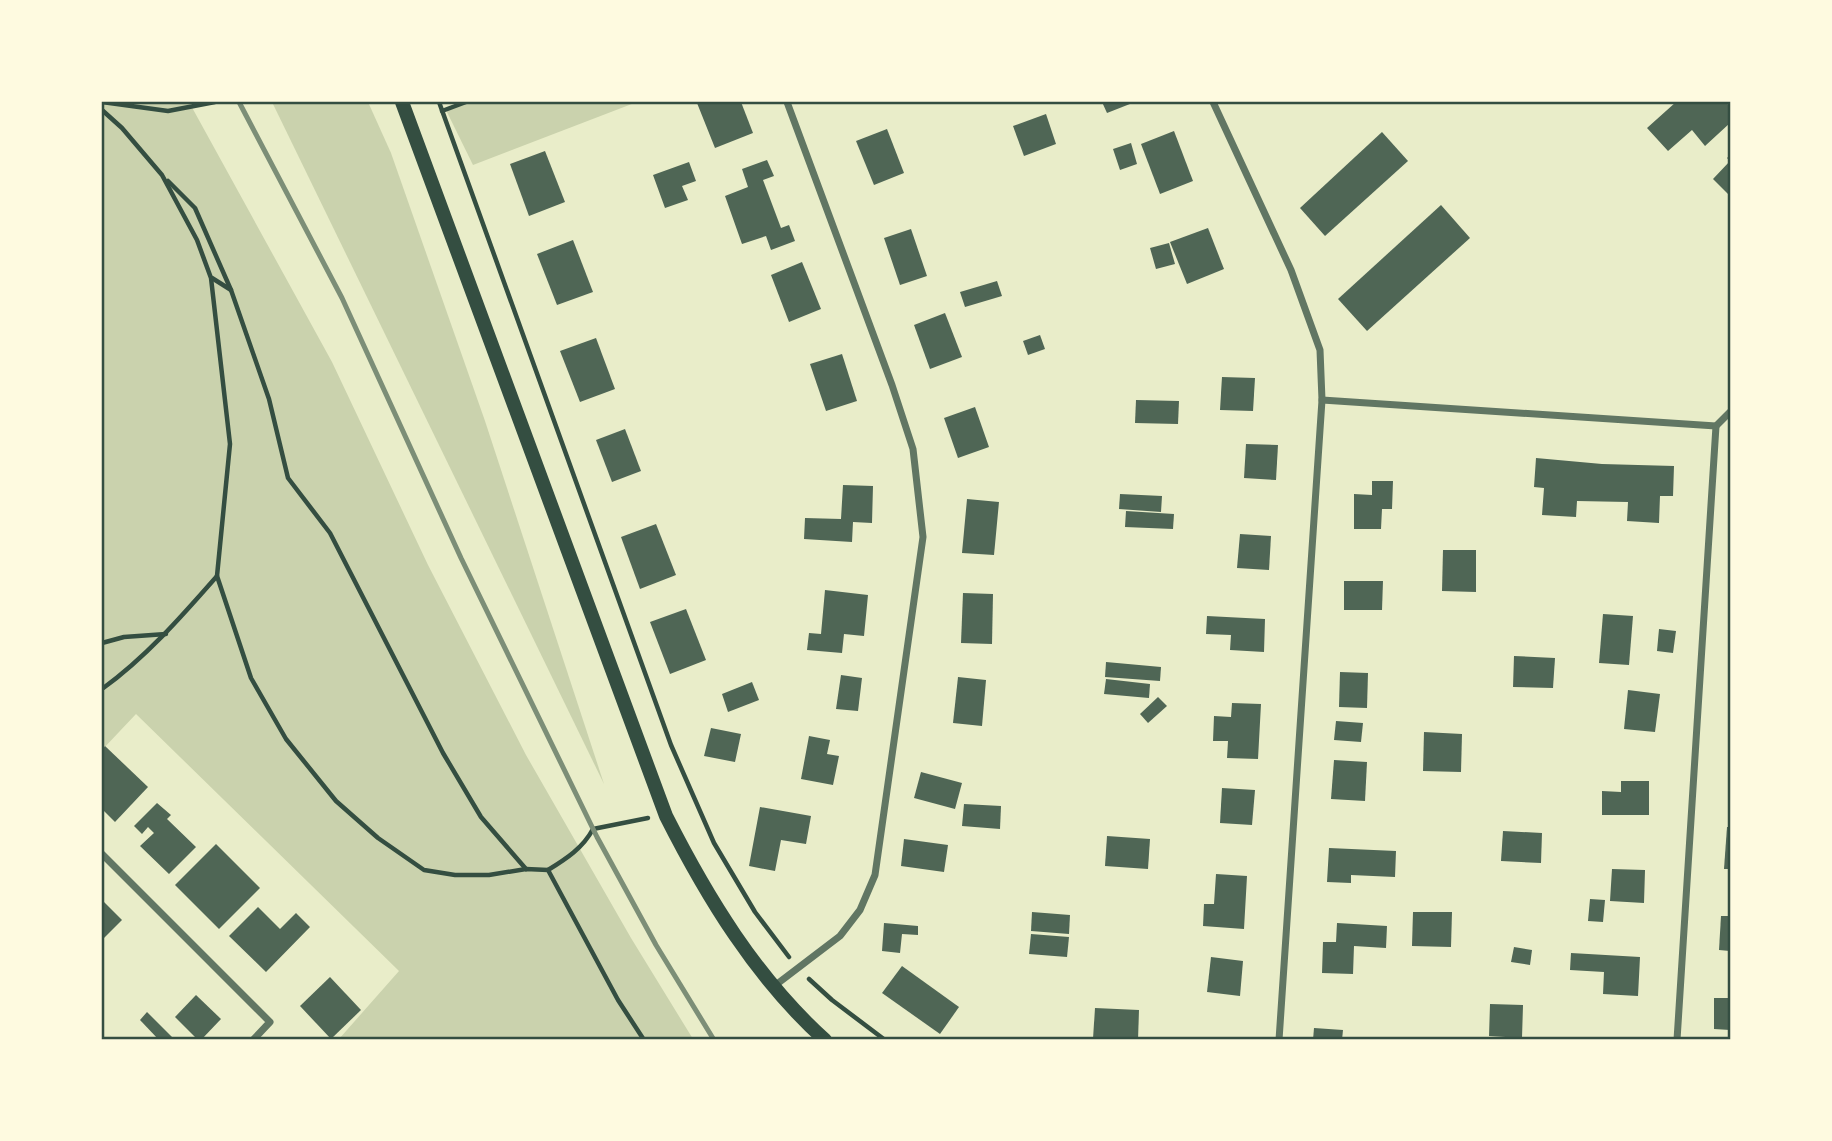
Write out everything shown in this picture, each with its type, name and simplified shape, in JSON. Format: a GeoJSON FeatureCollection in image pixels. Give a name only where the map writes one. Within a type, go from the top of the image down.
{"type":"FeatureCollection","features":[{"type":"Feature","properties":{"kind":"main road"},"geometry":{"type":"LineString","coordinates":[[402,102],[666,816],[694,871],[773,988],[825,1040]]}},
{"type":"Feature","properties":{"kind":"street"},"geometry":{"type":"LineString","coordinates":[[773,988],[840,936],[860,910],[875,875],[923,537],[913,449],[788,102]]}},
{"type":"Feature","properties":{"kind":"street"},"geometry":{"type":"LineString","coordinates":[[1213,102],[1291,270],[1320,350],[1322,400],[1279,1040]]}},
{"type":"Feature","properties":{"kind":"street"},"geometry":{"type":"LineString","coordinates":[[1322,400],[1716,426]]}},
{"type":"Feature","properties":{"kind":"street"},"geometry":{"type":"LineString","coordinates":[[1676,1040],[1716,426],[1731,412]]}},
{"type":"Feature","properties":{"kind":"street"},"geometry":{"type":"LineString","coordinates":[[102,854],[270,1022],[253,1040]]}},
{"type":"Feature","properties":{"kind":"path"},"geometry":{"type":"LineString","coordinates":[[102,102],[168,110],[215,102]]}},
{"type":"Feature","properties":{"kind":"path"},"geometry":{"type":"LineString","coordinates":[[439,102],[671,745],[713,843],[755,912],[798,968],[832,1000],[885,1040]]}},
{"type":"Feature","properties":{"kind":"path"},"geometry":{"type":"LineString","coordinates":[[442,111],[466,102]]}},
{"type":"Feature","properties":{"kind":"path"},"geometry":{"type":"LineString","coordinates":[[102,110],[122,128],[162,175],[195,208],[231,290],[269,399],[288,478],[330,533],[426,721],[475,806],[526,869]]}},
{"type":"Feature","properties":{"kind":"path"},"geometry":{"type":"LineString","coordinates":[[162,175],[197,240],[211,278],[230,444],[217,576],[251,678],[286,739],[336,801],[377,838],[424,870],[455,875],[489,875],[526,869],[548,870],[587,841],[593,829],[666,816]]}},
{"type":"Feature","properties":{"kind":"path"},"geometry":{"type":"LineString","coordinates":[[211,278],[231,290]]}},
{"type":"Feature","properties":{"kind":"path"},"geometry":{"type":"LineString","coordinates":[[102,689],[127,671],[166,634],[217,576]]}},
{"type":"Feature","properties":{"kind":"path"},"geometry":{"type":"LineString","coordinates":[[102,643],[124,637],[166,634]]}},
{"type":"Feature","properties":{"kind":"path"},"geometry":{"type":"LineString","coordinates":[[548,870],[618,1000],[644,1040]]}},
{"type":"Feature","properties":{"kind":"green space"},"geometry":{"type":"Polygon","coordinates":[[[102,102],[189,102],[332,362],[428,565],[526,755],[631,938],[693,1039],[339,1039],[399,971],[136,714],[102,750],[102,102]]]}},
{"type":"Feature","properties":{"kind":"green space"},"geometry":{"type":"Polygon","coordinates":[[[272,102],[368,102],[391,153],[485,421],[604,784],[272,102]]]}},
{"type":"Feature","properties":{"kind":"green space"},"geometry":{"type":"Polygon","coordinates":[[[463,102],[637,102],[473,165],[445,108],[463,102]]]}},
{"type":"Feature","properties":{"kind":"building"},"geometry":{"type":"Polygon","coordinates":[[[741,102],[753,133],[715,148],[697,103],[741,102]]]}},
{"type":"Feature","properties":{"kind":"building"},"geometry":{"type":"Polygon","coordinates":[[[1102,102],[1135,102],[1107,113],[1102,102]]]}},
{"type":"Feature","properties":{"kind":"building"},"geometry":{"type":"Polygon","coordinates":[[[1676,102],[1726,102],[1730,107],[1730,123],[1705,146],[1692,130],[1668,151],[1647,128],[1676,102]]]}},
{"type":"Feature","properties":{"kind":"building"},"geometry":{"type":"Polygon","coordinates":[[[1046,114],[1056,144],[1024,156],[1013,126],[1046,114]]]}},
{"type":"Feature","properties":{"kind":"building"},"geometry":{"type":"Polygon","coordinates":[[[887,129],[904,173],[874,185],[856,141],[887,129]]]}},
{"type":"Feature","properties":{"kind":"building"},"geometry":{"type":"Polygon","coordinates":[[[1174,131],[1193,181],[1160,194],[1141,144],[1174,131]]]}},
{"type":"Feature","properties":{"kind":"building"},"geometry":{"type":"Polygon","coordinates":[[[1382,132],[1408,161],[1325,236],[1300,208],[1382,132]]]}},
{"type":"Feature","properties":{"kind":"building"},"geometry":{"type":"Polygon","coordinates":[[[1131,143],[1137,164],[1120,170],[1113,149],[1131,143]]]}},
{"type":"Feature","properties":{"kind":"building"},"geometry":{"type":"Polygon","coordinates":[[[545,151],[565,202],[529,216],[510,164],[545,151]]]}},
{"type":"Feature","properties":{"kind":"building"},"geometry":{"type":"Polygon","coordinates":[[[767,160],[774,176],[763,180],[781,228],[789,225],[795,241],[771,250],[766,236],[742,244],[725,196],[748,187],[742,169],[767,160]]]}},
{"type":"Feature","properties":{"kind":"building"},"geometry":{"type":"Polygon","coordinates":[[[1730,161],[1730,196],[1713,179],[1730,161]]]}},
{"type":"Feature","properties":{"kind":"building"},"geometry":{"type":"Polygon","coordinates":[[[689,162],[696,181],[682,186],[688,200],[665,208],[653,175],[689,162]]]}},
{"type":"Feature","properties":{"kind":"building"},"geometry":{"type":"Polygon","coordinates":[[[1441,205],[1470,238],[1367,331],[1338,299],[1441,205]]]}},
{"type":"Feature","properties":{"kind":"building"},"geometry":{"type":"Polygon","coordinates":[[[1208,228],[1224,269],[1187,284],[1170,242],[1208,228]]]}},
{"type":"Feature","properties":{"kind":"building"},"geometry":{"type":"Polygon","coordinates":[[[911,229],[927,276],[900,285],[884,238],[911,229]]]}},
{"type":"Feature","properties":{"kind":"building"},"geometry":{"type":"Polygon","coordinates":[[[573,240],[593,292],[557,305],[537,254],[573,240]]]}},
{"type":"Feature","properties":{"kind":"building"},"geometry":{"type":"Polygon","coordinates":[[[1169,243],[1175,264],[1156,269],[1150,248],[1169,243]]]}},
{"type":"Feature","properties":{"kind":"building"},"geometry":{"type":"Polygon","coordinates":[[[802,262],[821,309],[789,322],[771,275],[802,262]]]}},
{"type":"Feature","properties":{"kind":"building"},"geometry":{"type":"Polygon","coordinates":[[[997,281],[1002,296],[965,307],[960,292],[997,281]]]}},
{"type":"Feature","properties":{"kind":"building"},"geometry":{"type":"Polygon","coordinates":[[[945,313],[962,357],[930,369],[914,325],[945,313]]]}},
{"type":"Feature","properties":{"kind":"building"},"geometry":{"type":"Polygon","coordinates":[[[1040,335],[1045,349],[1028,355],[1023,341],[1040,335]]]}},
{"type":"Feature","properties":{"kind":"building"},"geometry":{"type":"Polygon","coordinates":[[[596,338],[615,389],[580,402],[560,351],[596,338]]]}},
{"type":"Feature","properties":{"kind":"building"},"geometry":{"type":"Polygon","coordinates":[[[842,354],[857,401],[826,411],[810,364],[842,354]]]}},
{"type":"Feature","properties":{"kind":"building"},"geometry":{"type":"Polygon","coordinates":[[[1222,377],[1255,378],[1253,411],[1220,410],[1222,377]]]}},
{"type":"Feature","properties":{"kind":"building"},"geometry":{"type":"Polygon","coordinates":[[[1136,400],[1179,401],[1178,424],[1135,423],[1136,400]]]}},
{"type":"Feature","properties":{"kind":"building"},"geometry":{"type":"Polygon","coordinates":[[[975,407],[989,447],[958,458],[944,418],[975,407]]]}},
{"type":"Feature","properties":{"kind":"building"},"geometry":{"type":"Polygon","coordinates":[[[625,429],[641,471],[612,482],[596,440],[625,429]]]}},
{"type":"Feature","properties":{"kind":"building"},"geometry":{"type":"Polygon","coordinates":[[[1246,444],[1278,445],[1276,480],[1244,478],[1246,444]]]}},
{"type":"Feature","properties":{"kind":"building"},"geometry":{"type":"Polygon","coordinates":[[[1536,458],[1602,464],[1674,466],[1673,496],[1660,496],[1659,523],[1627,521],[1628,502],[1577,501],[1576,517],[1542,515],[1544,488],[1534,487],[1536,458]]]}},
{"type":"Feature","properties":{"kind":"building"},"geometry":{"type":"Polygon","coordinates":[[[1372,481],[1393,481],[1392,509],[1382,509],[1381,529],[1354,529],[1354,494],[1372,495],[1372,481]]]}},
{"type":"Feature","properties":{"kind":"building"},"geometry":{"type":"Polygon","coordinates":[[[843,485],[873,486],[872,523],[853,522],[852,542],[804,539],[805,518],[841,519],[843,485]]]}},
{"type":"Feature","properties":{"kind":"building"},"geometry":{"type":"Polygon","coordinates":[[[1120,494],[1162,496],[1161,512],[1119,509],[1120,494]]]}},
{"type":"Feature","properties":{"kind":"building"},"geometry":{"type":"Polygon","coordinates":[[[967,499],[999,502],[994,555],[962,553],[967,499]]]}},
{"type":"Feature","properties":{"kind":"building"},"geometry":{"type":"Polygon","coordinates":[[[1126,511],[1174,514],[1173,529],[1125,527],[1126,511]]]}},
{"type":"Feature","properties":{"kind":"building"},"geometry":{"type":"Polygon","coordinates":[[[656,524],[676,575],[640,589],[621,537],[656,524]]]}},
{"type":"Feature","properties":{"kind":"building"},"geometry":{"type":"Polygon","coordinates":[[[1240,534],[1271,536],[1269,570],[1237,568],[1240,534]]]}},
{"type":"Feature","properties":{"kind":"building"},"geometry":{"type":"Polygon","coordinates":[[[1443,550],[1476,550],[1476,592],[1442,591],[1443,550]]]}},
{"type":"Feature","properties":{"kind":"building"},"geometry":{"type":"Polygon","coordinates":[[[1344,581],[1383,581],[1382,610],[1344,610],[1344,581]]]}},
{"type":"Feature","properties":{"kind":"building"},"geometry":{"type":"Polygon","coordinates":[[[825,590],[868,595],[864,636],[844,634],[842,653],[807,650],[809,633],[821,634],[825,590]]]}},
{"type":"Feature","properties":{"kind":"building"},"geometry":{"type":"Polygon","coordinates":[[[963,593],[993,594],[992,644],[961,643],[963,593]]]}},
{"type":"Feature","properties":{"kind":"building"},"geometry":{"type":"Polygon","coordinates":[[[686,609],[706,660],[670,674],[650,622],[686,609]]]}},
{"type":"Feature","properties":{"kind":"building"},"geometry":{"type":"Polygon","coordinates":[[[1603,614],[1633,616],[1629,665],[1599,663],[1603,614]]]}},
{"type":"Feature","properties":{"kind":"building"},"geometry":{"type":"Polygon","coordinates":[[[1207,616],[1265,619],[1264,652],[1230,650],[1231,635],[1206,634],[1207,616]]]}},
{"type":"Feature","properties":{"kind":"building"},"geometry":{"type":"Polygon","coordinates":[[[1659,629],[1676,631],[1673,653],[1657,651],[1659,629]]]}},
{"type":"Feature","properties":{"kind":"building"},"geometry":{"type":"Polygon","coordinates":[[[1514,656],[1555,658],[1553,688],[1513,687],[1514,656]]]}},
{"type":"Feature","properties":{"kind":"building"},"geometry":{"type":"Polygon","coordinates":[[[1106,662],[1161,667],[1160,681],[1105,677],[1106,662]]]}},
{"type":"Feature","properties":{"kind":"building"},"geometry":{"type":"Polygon","coordinates":[[[1340,672],[1368,673],[1367,708],[1339,707],[1340,672]]]}},
{"type":"Feature","properties":{"kind":"building"},"geometry":{"type":"Polygon","coordinates":[[[841,675],[862,678],[858,711],[836,709],[841,675]]]}},
{"type":"Feature","properties":{"kind":"building"},"geometry":{"type":"Polygon","coordinates":[[[958,677],[986,680],[982,726],[953,723],[958,677]]]}},
{"type":"Feature","properties":{"kind":"building"},"geometry":{"type":"Polygon","coordinates":[[[1106,679],[1150,684],[1149,698],[1104,694],[1106,679]]]}},
{"type":"Feature","properties":{"kind":"building"},"geometry":{"type":"Polygon","coordinates":[[[752,682],[759,700],[728,712],[722,694],[752,682]]]}},
{"type":"Feature","properties":{"kind":"building"},"geometry":{"type":"Polygon","coordinates":[[[1628,690],[1660,694],[1655,732],[1624,729],[1628,690]]]}},
{"type":"Feature","properties":{"kind":"building"},"geometry":{"type":"Polygon","coordinates":[[[1158,697],[1167,706],[1148,723],[1140,714],[1158,697]]]}},
{"type":"Feature","properties":{"kind":"building"},"geometry":{"type":"Polygon","coordinates":[[[1232,703],[1261,704],[1258,759],[1227,758],[1228,741],[1213,741],[1214,716],[1231,717],[1232,703]]]}},
{"type":"Feature","properties":{"kind":"building"},"geometry":{"type":"Polygon","coordinates":[[[1336,721],[1363,723],[1361,742],[1334,740],[1336,721]]]}},
{"type":"Feature","properties":{"kind":"building"},"geometry":{"type":"Polygon","coordinates":[[[711,728],[741,734],[735,762],[704,756],[711,728]]]}},
{"type":"Feature","properties":{"kind":"building"},"geometry":{"type":"Polygon","coordinates":[[[1424,732],[1462,734],[1461,772],[1423,771],[1424,732]]]}},
{"type":"Feature","properties":{"kind":"building"},"geometry":{"type":"Polygon","coordinates":[[[809,736],[830,740],[827,754],[839,756],[833,785],[801,779],[809,736]]]}},
{"type":"Feature","properties":{"kind":"building"},"geometry":{"type":"Polygon","coordinates":[[[105,746],[148,787],[115,822],[102,809],[102,750],[105,746]]]}},
{"type":"Feature","properties":{"kind":"building"},"geometry":{"type":"Polygon","coordinates":[[[1334,760],[1367,762],[1365,801],[1331,799],[1334,760]]]}},
{"type":"Feature","properties":{"kind":"building"},"geometry":{"type":"Polygon","coordinates":[[[921,772],[962,783],[955,809],[914,798],[921,772]]]}},
{"type":"Feature","properties":{"kind":"building"},"geometry":{"type":"Polygon","coordinates":[[[1621,781],[1649,781],[1649,815],[1602,815],[1602,791],[1621,792],[1621,781]]]}},
{"type":"Feature","properties":{"kind":"building"},"geometry":{"type":"Polygon","coordinates":[[[1222,788],[1255,790],[1252,825],[1220,823],[1222,788]]]}},
{"type":"Feature","properties":{"kind":"building"},"geometry":{"type":"Polygon","coordinates":[[[157,803],[171,815],[167,819],[196,847],[169,874],[140,846],[154,833],[148,827],[142,834],[134,826],[157,803]]]}},
{"type":"Feature","properties":{"kind":"building"},"geometry":{"type":"Polygon","coordinates":[[[964,804],[1001,806],[1000,829],[962,826],[964,804]]]}},
{"type":"Feature","properties":{"kind":"building"},"geometry":{"type":"Polygon","coordinates":[[[760,807],[811,816],[806,844],[781,840],[775,871],[749,866],[760,807]]]}},
{"type":"Feature","properties":{"kind":"building"},"geometry":{"type":"Polygon","coordinates":[[[1727,827],[1730,827],[1730,869],[1724,869],[1727,827]]]}},
{"type":"Feature","properties":{"kind":"building"},"geometry":{"type":"Polygon","coordinates":[[[1503,831],[1542,833],[1541,863],[1501,861],[1503,831]]]}},
{"type":"Feature","properties":{"kind":"building"},"geometry":{"type":"Polygon","coordinates":[[[1107,836],[1150,839],[1148,869],[1105,866],[1107,836]]]}},
{"type":"Feature","properties":{"kind":"building"},"geometry":{"type":"Polygon","coordinates":[[[904,839],[948,845],[944,872],[901,866],[904,839]]]}},
{"type":"Feature","properties":{"kind":"building"},"geometry":{"type":"Polygon","coordinates":[[[216,844],[260,888],[219,929],[175,885],[216,844]]]}},
{"type":"Feature","properties":{"kind":"building"},"geometry":{"type":"Polygon","coordinates":[[[1329,848],[1396,851],[1395,877],[1351,875],[1351,883],[1327,882],[1329,848]]]}},
{"type":"Feature","properties":{"kind":"building"},"geometry":{"type":"Polygon","coordinates":[[[1612,869],[1645,870],[1644,903],[1610,901],[1612,869]]]}},
{"type":"Feature","properties":{"kind":"building"},"geometry":{"type":"Polygon","coordinates":[[[1216,874],[1247,876],[1244,929],[1203,926],[1204,904],[1214,904],[1216,874]]]}},
{"type":"Feature","properties":{"kind":"building"},"geometry":{"type":"Polygon","coordinates":[[[1590,899],[1605,900],[1603,922],[1588,921],[1590,899]]]}},
{"type":"Feature","properties":{"kind":"building"},"geometry":{"type":"Polygon","coordinates":[[[102,900],[122,920],[102,940],[102,900]]]}},
{"type":"Feature","properties":{"kind":"building"},"geometry":{"type":"Polygon","coordinates":[[[258,907],[280,929],[296,913],[310,927],[266,972],[229,936],[258,907]]]}},
{"type":"Feature","properties":{"kind":"building"},"geometry":{"type":"Polygon","coordinates":[[[1032,912],[1070,915],[1069,934],[1031,931],[1032,912]]]}},
{"type":"Feature","properties":{"kind":"building"},"geometry":{"type":"Polygon","coordinates":[[[1413,912],[1452,912],[1451,947],[1412,946],[1413,912]]]}},
{"type":"Feature","properties":{"kind":"building"},"geometry":{"type":"Polygon","coordinates":[[[1721,916],[1730,916],[1730,951],[1719,950],[1721,916]]]}},
{"type":"Feature","properties":{"kind":"building"},"geometry":{"type":"Polygon","coordinates":[[[884,923],[918,926],[918,935],[902,934],[900,953],[882,951],[884,923]]]}},
{"type":"Feature","properties":{"kind":"building"},"geometry":{"type":"Polygon","coordinates":[[[1337,923],[1387,926],[1386,948],[1354,946],[1353,974],[1322,973],[1323,942],[1336,942],[1337,923]]]}},
{"type":"Feature","properties":{"kind":"building"},"geometry":{"type":"Polygon","coordinates":[[[1031,934],[1069,937],[1067,957],[1029,954],[1031,934]]]}},
{"type":"Feature","properties":{"kind":"building"},"geometry":{"type":"Polygon","coordinates":[[[1514,947],[1532,950],[1530,965],[1511,962],[1514,947]]]}},
{"type":"Feature","properties":{"kind":"building"},"geometry":{"type":"Polygon","coordinates":[[[1571,953],[1640,957],[1638,996],[1603,994],[1604,972],[1570,970],[1571,953]]]}},
{"type":"Feature","properties":{"kind":"building"},"geometry":{"type":"Polygon","coordinates":[[[1211,957],[1243,961],[1240,996],[1207,992],[1211,957]]]}},
{"type":"Feature","properties":{"kind":"building"},"geometry":{"type":"Polygon","coordinates":[[[902,966],[959,1007],[940,1034],[882,993],[902,966]]]}},
{"type":"Feature","properties":{"kind":"building"},"geometry":{"type":"Polygon","coordinates":[[[330,977],[361,1010],[331,1039],[300,1006],[330,977]]]}},
{"type":"Feature","properties":{"kind":"building"},"geometry":{"type":"Polygon","coordinates":[[[196,995],[221,1019],[201,1040],[175,1017],[196,995]]]}},
{"type":"Feature","properties":{"kind":"building"},"geometry":{"type":"Polygon","coordinates":[[[1714,998],[1730,998],[1730,1030],[1714,1029],[1714,998]]]}},
{"type":"Feature","properties":{"kind":"building"},"geometry":{"type":"Polygon","coordinates":[[[1490,1004],[1523,1005],[1522,1038],[1489,1036],[1490,1004]]]}},
{"type":"Feature","properties":{"kind":"building"},"geometry":{"type":"Polygon","coordinates":[[[1095,1008],[1139,1010],[1138,1040],[1093,1039],[1095,1008]]]}},
{"type":"Feature","properties":{"kind":"building"},"geometry":{"type":"Polygon","coordinates":[[[147,1012],[175,1040],[159,1040],[140,1020],[147,1012]]]}},
{"type":"Feature","properties":{"kind":"building"},"geometry":{"type":"Polygon","coordinates":[[[1314,1028],[1343,1030],[1342,1040],[1313,1040],[1314,1028]]]}},
{"type":"Feature","properties":{"kind":"railway"},"geometry":{"type":"LineString","coordinates":[[239,102],[342,298],[461,558],[597,837],[656,945],[714,1040]]}}]}
